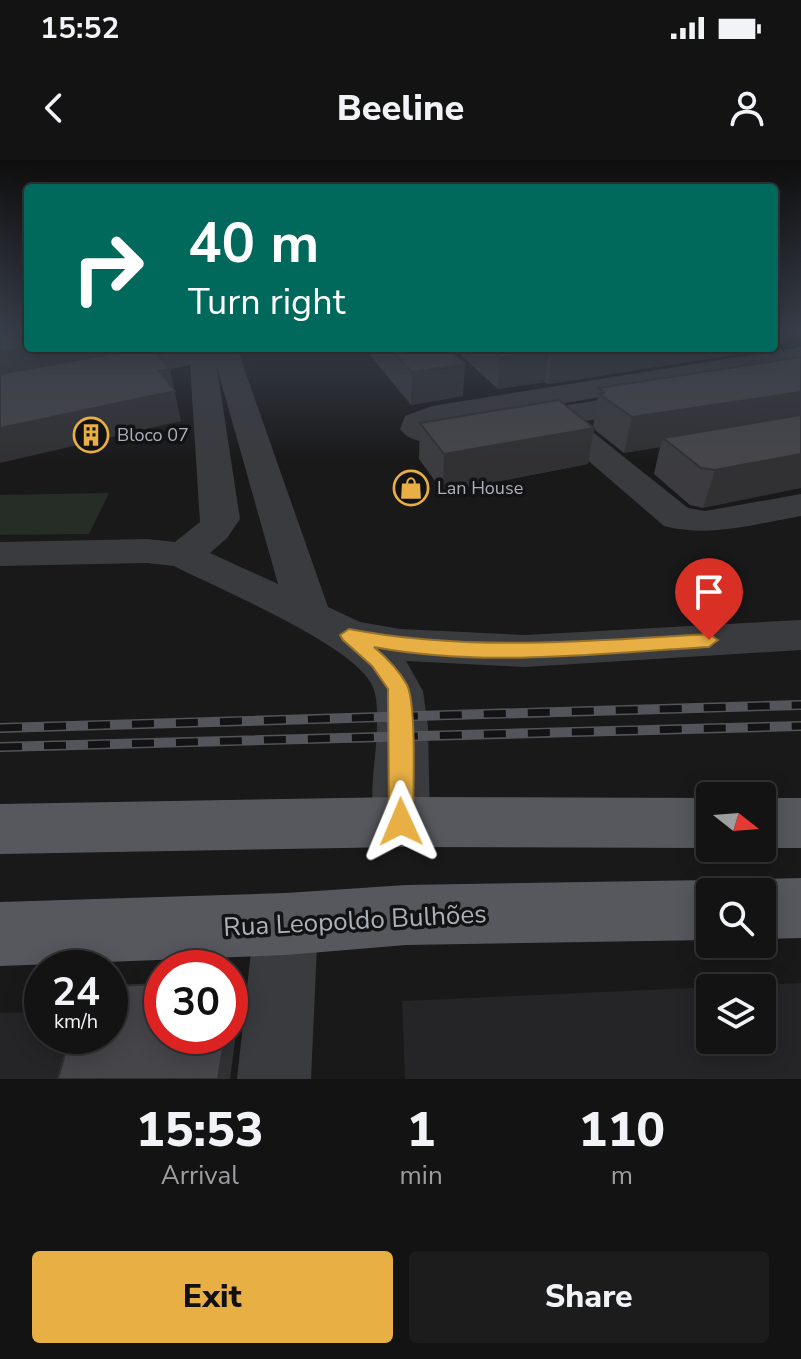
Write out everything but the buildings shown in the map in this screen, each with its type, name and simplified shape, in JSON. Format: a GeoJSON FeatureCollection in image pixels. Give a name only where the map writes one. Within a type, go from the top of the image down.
{"type":"FeatureCollection","features":[{"type":"Feature","properties":{"kind":"main road"},"geometry":{"type":"LineString","coordinates":[[0,829],[401,822],[696,823]]}},
{"type":"Feature","properties":{"kind":"main road"},"geometry":{"type":"LineString","coordinates":[[776,823],[801,823]]}},
{"type":"Feature","properties":{"kind":"main road"},"geometry":{"type":"LineString","coordinates":[[776,909],[801,908]]}},
{"type":"Feature","properties":{"kind":"main road","name":"Rua Leopoldo Bulhões"},"geometry":{"type":"LineString","coordinates":[[0,934],[286,924],[406,915],[696,910]]}},
{"type":"Feature","properties":{"kind":"street"},"geometry":{"type":"LineString","coordinates":[[0,394],[91,375]]}},
{"type":"Feature","properties":{"kind":"street"},"geometry":{"type":"LineString","coordinates":[[183,555],[214,530],[221,519],[211,375]]}},
{"type":"Feature","properties":{"kind":"street"},"geometry":{"type":"LineString","coordinates":[[220,375],[330,627]]}},
{"type":"Feature","properties":{"kind":"street"},"geometry":{"type":"LineString","coordinates":[[643,375],[483,395],[416,423],[416,429],[435,435],[452,434],[801,377]]}},
{"type":"Feature","properties":{"kind":"street"},"geometry":{"type":"LineString","coordinates":[[555,417],[677,518],[705,522],[801,505]]}},
{"type":"Feature","properties":{"kind":"street"},"geometry":{"type":"LineString","coordinates":[[613,468],[660,460]]}},
{"type":"Feature","properties":{"kind":"street"},"geometry":{"type":"LineString","coordinates":[[0,554],[147,551],[183,555],[330,627],[379,661],[398,688],[402,727],[401,822]]}},
{"type":"Feature","properties":{"kind":"street"},"geometry":{"type":"LineString","coordinates":[[330,627],[400,645],[525,651],[801,635]]}},
{"type":"Feature","properties":{"kind":"street"},"geometry":{"type":"LineString","coordinates":[[274,1079],[286,924]]}},
{"type":"Feature","properties":{"kind":"shaded area"},"geometry":{"type":"Polygon","coordinates":[[[109,493],[89,534],[0,535],[0,495],[109,493]]]}},
{"type":"Feature","properties":{"kind":"shaded area"},"geometry":{"type":"Polygon","coordinates":[[[801,983],[801,1079],[405,1079],[402,1001],[696,988],[696,1054],[776,1054],[776,984],[801,983]]]}},
{"type":"Feature","properties":{"kind":"shaded area"},"geometry":{"type":"Polygon","coordinates":[[[24,1012],[24,1054],[88,1054],[81,1079],[0,1079],[0,1013],[24,1012]]]}},
{"type":"Feature","properties":{"kind":"railway"},"geometry":{"type":"LineString","coordinates":[[0,728],[801,705]]}},
{"type":"Feature","properties":{"kind":"railway"},"geometry":{"type":"LineString","coordinates":[[0,747],[801,726]]}},
{"type":"Feature","properties":{"kind":"place","name":"Bloco 07"},"geometry":{"type":"Point","coordinates":[91,435]}},
{"type":"Feature","properties":{"kind":"place","name":"Lan House"},"geometry":{"type":"Point","coordinates":[411,488]}},
{"type":"Feature","properties":{"kind":"route"},"geometry":{"type":"LineString","coordinates":[[401,822],[402,727],[398,688],[379,661],[349,635],[400,645],[525,651],[709,640]]}}]}
